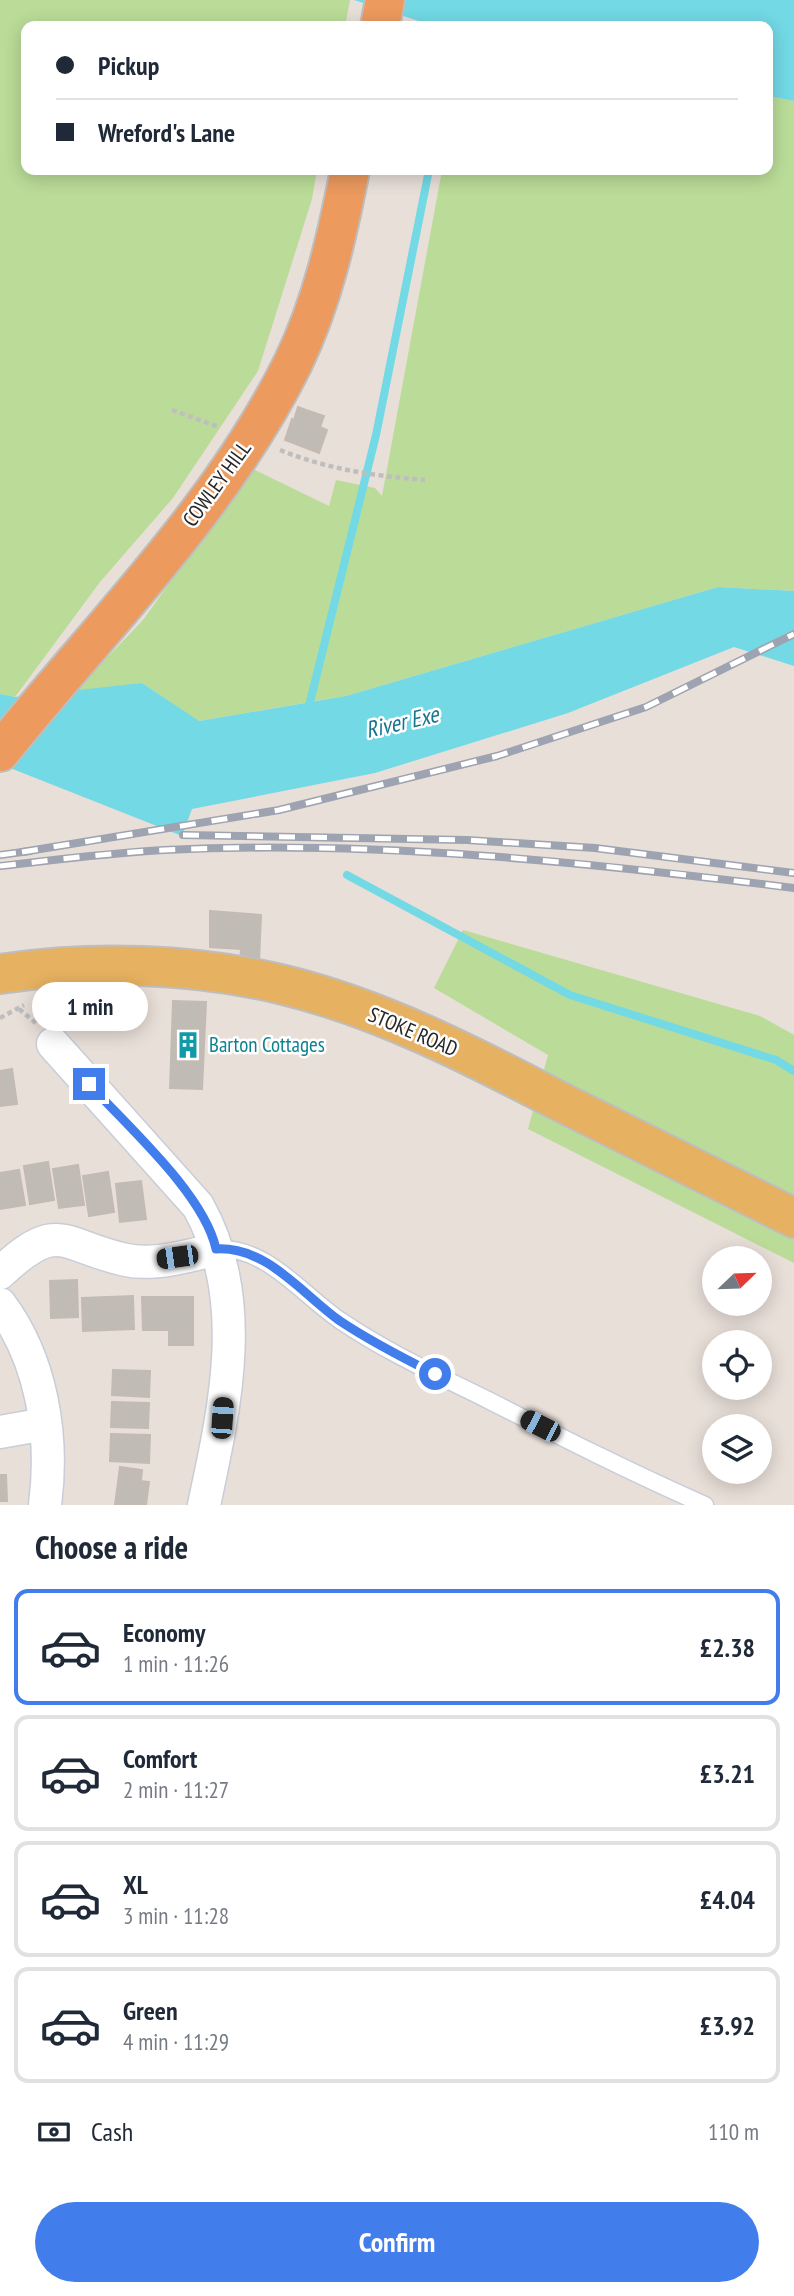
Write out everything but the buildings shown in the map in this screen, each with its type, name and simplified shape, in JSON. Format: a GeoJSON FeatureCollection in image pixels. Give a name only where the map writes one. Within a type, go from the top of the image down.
{"type":"FeatureCollection","features":[{"type":"Feature","properties":{"kind":"highway"},"geometry":{"type":"LineString","coordinates":[[381,21],[385,0]]}},
{"type":"Feature","properties":{"kind":"highway","name":"COWLEY HILL"},"geometry":{"type":"LineString","coordinates":[[0,752],[130,597],[237,460],[251,437],[293,362],[314,313],[334,251],[349,175]]}},
{"type":"Feature","properties":{"kind":"main road","name":"STOKE ROAD"},"geometry":{"type":"LineString","coordinates":[[0,974],[79,967],[165,969],[240,977],[306,991],[478,1059],[794,1218]]}},
{"type":"Feature","properties":{"kind":"street"},"geometry":{"type":"LineString","coordinates":[[53,1044],[198,1206],[212,1230],[231,1310],[222,1418],[204,1505]]}},
{"type":"Feature","properties":{"kind":"street"},"geometry":{"type":"LineString","coordinates":[[0,1273],[32,1248],[54,1239],[80,1243],[129,1261],[155,1260],[216,1249]]}},
{"type":"Feature","properties":{"kind":"street"},"geometry":{"type":"LineString","coordinates":[[0,1304],[14,1323],[37,1380],[49,1452],[45,1505]]}},
{"type":"Feature","properties":{"kind":"street"},"geometry":{"type":"LineString","coordinates":[[0,1432],[45,1424]]}},
{"type":"Feature","properties":{"kind":"lane"},"geometry":{"type":"LineString","coordinates":[[216,1249],[232,1248],[253,1254],[339,1320],[398,1356],[705,1505]]}},
{"type":"Feature","properties":{"kind":"path"},"geometry":{"type":"LineString","coordinates":[[172,410],[251,437],[320,466],[378,476],[425,480]]}},
{"type":"Feature","properties":{"kind":"green space"},"geometry":{"type":"Polygon","coordinates":[[[0,0],[350,0],[346,21],[21,21],[21,175],[316,175],[312,199],[258,371],[173,498],[100,582],[15,697],[0,694],[0,0]]]}},
{"type":"Feature","properties":{"kind":"green space"},"geometry":{"type":"Polygon","coordinates":[[[773,97],[794,101],[794,591],[718,587],[346,696],[198,721],[142,683],[73,693],[143,620],[251,468],[329,506],[336,480],[375,488],[382,496],[441,175],[773,175],[773,97]]]}},
{"type":"Feature","properties":{"kind":"green space"},"geometry":{"type":"Polygon","coordinates":[[[463,930],[760,1016],[794,1035],[794,1263],[772,1252],[772,1246],[760,1246],[528,1129],[548,1055],[434,988],[463,930]]]}},
{"type":"Feature","properties":{"kind":"water"},"geometry":{"type":"Polygon","coordinates":[[[354,0],[794,0],[794,101],[773,97],[773,21],[419,21],[354,0]]]}},
{"type":"Feature","properties":{"kind":"water","name":"River Exe"},"geometry":{"type":"Polygon","coordinates":[[[718,587],[794,591],[794,666],[734,647],[568,713],[375,773],[192,809],[182,836],[0,764],[0,694],[15,697],[142,683],[199,721],[346,696],[718,587]]]}},
{"type":"Feature","properties":{"kind":"waterway"},"geometry":{"type":"LineString","coordinates":[[308,710],[376,435],[428,175]]}},
{"type":"Feature","properties":{"kind":"waterway"},"geometry":{"type":"LineString","coordinates":[[347,875],[570,995],[776,1060],[794,1071]]}},
{"type":"Feature","properties":{"kind":"railway"},"geometry":{"type":"LineString","coordinates":[[22,852],[279,810],[497,756],[646,707],[794,634]]}},
{"type":"Feature","properties":{"kind":"railway"},"geometry":{"type":"LineString","coordinates":[[183,835],[467,840],[595,848],[794,873]]}},
{"type":"Feature","properties":{"kind":"railway"},"geometry":{"type":"LineString","coordinates":[[0,866],[164,850],[322,848],[558,862],[794,888]]}},
{"type":"Feature","properties":{"kind":"railway"},"geometry":{"type":"LineString","coordinates":[[0,855],[30,851]]}},
{"type":"Feature","properties":{"kind":"place","name":"Barton Cottages"},"geometry":{"type":"Point","coordinates":[188,1045]}},
{"type":"Feature","properties":{"kind":"route"},"geometry":{"type":"LineString","coordinates":[[89,1084],[198,1206],[212,1230],[216,1249],[232,1248],[253,1254],[339,1320],[398,1356],[435,1374]]}}]}
